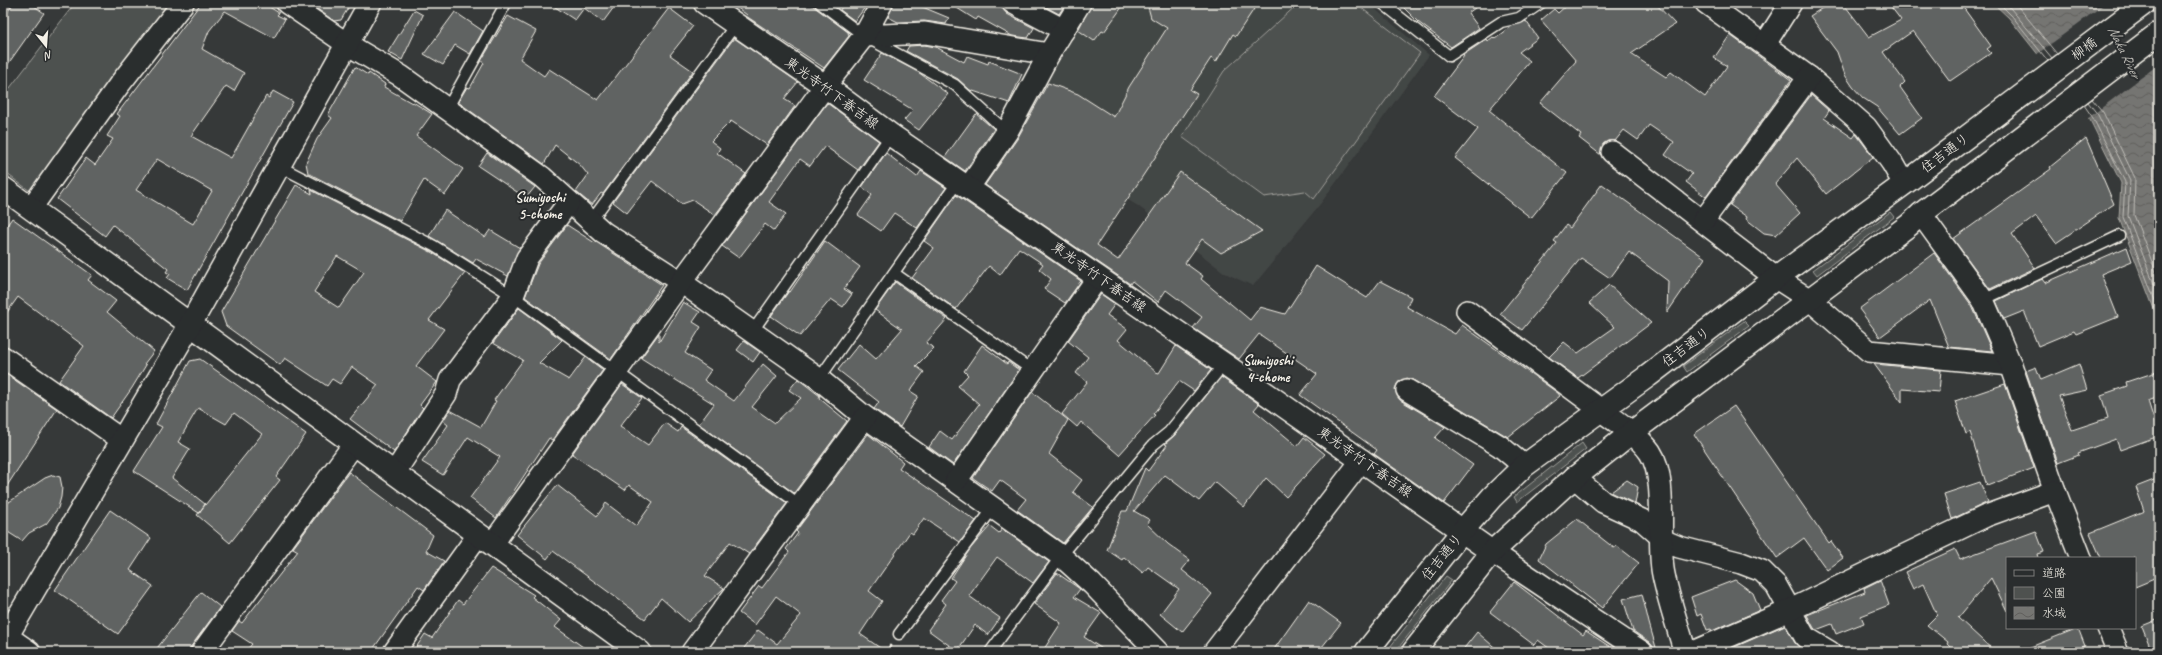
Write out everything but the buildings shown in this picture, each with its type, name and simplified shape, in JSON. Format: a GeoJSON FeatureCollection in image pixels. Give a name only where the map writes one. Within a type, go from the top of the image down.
{"type":"FeatureCollection","features":[{"type":"Feature","properties":{"kind":"street"},"geometry":{"type":"LineString","coordinates":[[31,208],[119,85],[183,3]]}},
{"type":"Feature","properties":{"kind":"street"},"geometry":{"type":"LineString","coordinates":[[287,3],[347,44],[401,76],[542,177],[603,232],[681,282],[819,379],[865,417],[994,507],[1061,556],[1092,584],[1158,652]]}},
{"type":"Feature","properties":{"kind":"street"},"geometry":{"type":"LineString","coordinates":[[29,652],[5,635],[190,324],[370,3]]}},
{"type":"Feature","properties":{"kind":"street","name":"東光寺竹下春吉線"},"geometry":{"type":"LineString","coordinates":[[706,3],[825,86],[890,135],[964,184],[1224,364],[1463,530],[1492,552]]}},
{"type":"Feature","properties":{"kind":"street"},"geometry":{"type":"LineString","coordinates":[[394,652],[486,539],[616,373],[825,86],[864,36],[882,3]]}},
{"type":"Feature","properties":{"kind":"street"},"geometry":{"type":"LineString","coordinates":[[1013,3],[1064,30]]}},
{"type":"Feature","properties":{"kind":"street"},"geometry":{"type":"LineString","coordinates":[[964,184],[1007,132],[1049,54],[1080,3]]}},
{"type":"Feature","properties":{"kind":"street"},"geometry":{"type":"LineString","coordinates":[[1706,3],[1809,76],[1866,127],[1892,163],[1904,184]]}},
{"type":"Feature","properties":{"kind":"street"},"geometry":{"type":"LineString","coordinates":[[1764,44],[1791,3]]}},
{"type":"Feature","properties":{"kind":"street","name":"柳橋"},"geometry":{"type":"LineString","coordinates":[[2042,81],[2144,3]]}},
{"type":"Feature","properties":{"kind":"street"},"geometry":{"type":"LineString","coordinates":[[864,36],[925,33],[1049,54]]}},
{"type":"Feature","properties":{"kind":"street"},"geometry":{"type":"LineString","coordinates":[[1413,652],[1492,552],[1574,477],[1909,225],[1921,214],[2159,33]]}},
{"type":"Feature","properties":{"kind":"street"},"geometry":{"type":"LineString","coordinates":[[1703,222],[1809,76]]}},
{"type":"Feature","properties":{"kind":"street","name":"住吉通り"},"geometry":{"type":"LineString","coordinates":[[1366,652],[1463,530],[1492,497],[1524,466],[2042,81]]}},
{"type":"Feature","properties":{"kind":"street"},"geometry":{"type":"LineString","coordinates":[[1612,152],[1776,278],[1810,300],[1869,351],[2010,365]]}},
{"type":"Feature","properties":{"kind":"street"},"geometry":{"type":"LineString","coordinates":[[3,188],[354,444],[395,472],[640,652]]}},
{"type":"Feature","properties":{"kind":"street"},"geometry":{"type":"LineString","coordinates":[[395,472],[446,394],[450,380],[513,296],[527,258],[569,202]]}},
{"type":"Feature","properties":{"kind":"street"},"geometry":{"type":"LineString","coordinates":[[1921,214],[1983,300],[2010,365],[2055,491],[2081,557]]}},
{"type":"Feature","properties":{"kind":"street"},"geometry":{"type":"LineString","coordinates":[[956,481],[1098,277]]}},
{"type":"Feature","properties":{"kind":"street"},"geometry":{"type":"LineString","coordinates":[[1467,311],[1631,433],[1650,452],[1658,475],[1660,500],[1659,536],[1663,572],[1685,652]]}},
{"type":"Feature","properties":{"kind":"street"},"geometry":{"type":"LineString","coordinates":[[3,357],[122,440]]}},
{"type":"Feature","properties":{"kind":"street"},"geometry":{"type":"LineString","coordinates":[[1407,390],[1500,446],[1524,466]]}},
{"type":"Feature","properties":{"kind":"street"},"geometry":{"type":"LineString","coordinates":[[692,652],[865,417]]}},
{"type":"Feature","properties":{"kind":"street"},"geometry":{"type":"LineString","coordinates":[[202,652],[354,444]]}},
{"type":"Feature","properties":{"kind":"street"},"geometry":{"type":"LineString","coordinates":[[1214,652],[1362,460]]}},
{"type":"Feature","properties":{"kind":"street"},"geometry":{"type":"LineString","coordinates":[[1574,477],[1604,502],[1642,520],[1650,525],[1659,536],[1679,547],[1741,563],[1762,571],[1776,585],[1805,637],[1830,652]]}},
{"type":"Feature","properties":{"kind":"street"},"geometry":{"type":"LineString","coordinates":[[1693,652],[1790,610],[1986,516],[2055,491]]}},
{"type":"Feature","properties":{"kind":"street"},"geometry":{"type":"LineString","coordinates":[[1492,552],[1642,652]]}},
{"type":"Feature","properties":{"kind":"street"},"geometry":{"type":"LineString","coordinates":[[2108,629],[2118,652]]}},
{"type":"Feature","properties":{"kind":"lane"},"geometry":{"type":"LineString","coordinates":[[447,109],[506,3]]}},
{"type":"Feature","properties":{"kind":"lane"},"geometry":{"type":"LineString","coordinates":[[820,3],[864,36],[955,85],[1007,132]]}},
{"type":"Feature","properties":{"kind":"lane"},"geometry":{"type":"LineString","coordinates":[[1382,3],[1449,56],[1501,22],[1519,18],[1541,3]]}},
{"type":"Feature","properties":{"kind":"lane"},"geometry":{"type":"LineString","coordinates":[[591,221],[736,24]]}},
{"type":"Feature","properties":{"kind":"lane"},"geometry":{"type":"LineString","coordinates":[[752,332],[890,135]]}},
{"type":"Feature","properties":{"kind":"lane"},"geometry":{"type":"LineString","coordinates":[[279,166],[434,246],[513,296],[616,373],[800,505]]}},
{"type":"Feature","properties":{"kind":"lane"},"geometry":{"type":"LineString","coordinates":[[819,379],[894,273],[964,184]]}},
{"type":"Feature","properties":{"kind":"lane"},"geometry":{"type":"LineString","coordinates":[[1983,300],[2119,236]]}},
{"type":"Feature","properties":{"kind":"lane"},"geometry":{"type":"LineString","coordinates":[[894,273],[1033,371]]}},
{"type":"Feature","properties":{"kind":"lane"},"geometry":{"type":"LineString","coordinates":[[990,652],[1061,556],[1153,445],[1169,432],[1224,364]]}},
{"type":"Feature","properties":{"kind":"lane"},"geometry":{"type":"LineString","coordinates":[[899,634],[994,507]]}},
{"type":"Feature","properties":{"kind":"shaded area"},"geometry":{"type":"Polygon","coordinates":[[[1087,3],[1368,3],[1429,55],[1321,203],[1253,286],[1225,273],[1138,206],[1016,131],[1087,3]]]}},
{"type":"Feature","properties":{"kind":"green space"},"geometry":{"type":"Polygon","coordinates":[[[75,3],[173,3],[30,191],[3,171],[3,97],[75,3]]]}},
{"type":"Feature","properties":{"kind":"green space"},"geometry":{"type":"Polygon","coordinates":[[[1299,3],[1355,3],[1420,53],[1314,199],[1305,191],[1264,197],[1182,137],[1224,71],[1299,3]]]}},
{"type":"Feature","properties":{"kind":"green space"},"geometry":{"type":"Polygon","coordinates":[[[1890,212],[1894,217],[1817,275],[1813,270],[1890,212]]]}},
{"type":"Feature","properties":{"kind":"green space"},"geometry":{"type":"Polygon","coordinates":[[[1744,321],[1749,326],[1687,372],[1683,366],[1744,321]]]}},
{"type":"Feature","properties":{"kind":"green space"},"geometry":{"type":"Polygon","coordinates":[[[1582,443],[1586,449],[1517,502],[1514,497],[1582,443]]]}},
{"type":"Feature","properties":{"kind":"green space"},"geometry":{"type":"Polygon","coordinates":[[[1446,576],[1452,580],[1395,652],[1386,652],[1446,576]]]}},
{"type":"Feature","properties":{"kind":"water","name":"Naka River"},"geometry":{"type":"Polygon","coordinates":[[[1993,3],[2159,3],[2159,322],[2119,218],[2121,183],[2090,120],[2009,18],[1993,3]]]}},
{"type":"Feature","properties":{"kind":"pier"},"geometry":{"type":"Polygon","coordinates":[[[2106,3],[2159,3],[2159,64],[2087,119],[2036,55],[2106,3]]]}},
{"type":"Feature","properties":{"kind":"district","name":"Sumiyoshi 5-chome"},"geometry":{"type":"Point","coordinates":[540,206]}},
{"type":"Feature","properties":{"kind":"district","name":"Sumiyoshi 4-chome"},"geometry":{"type":"Point","coordinates":[1268,368]}}]}
